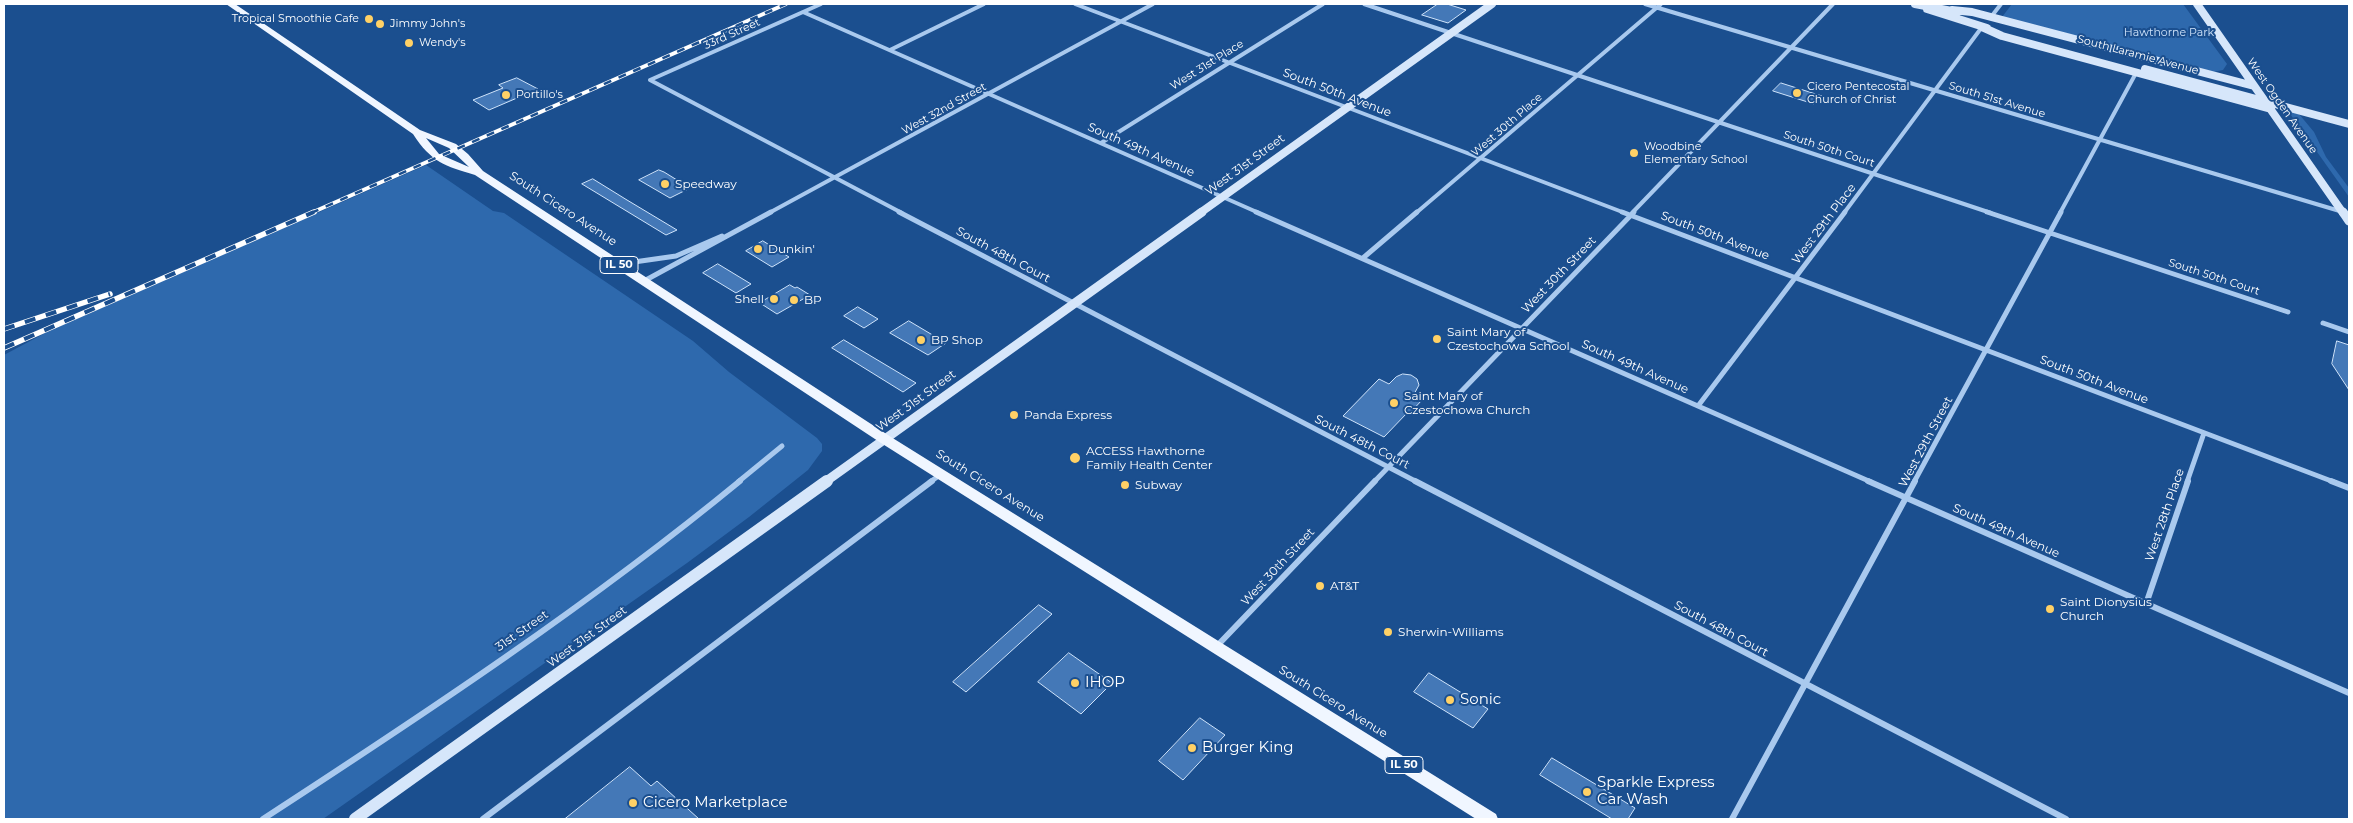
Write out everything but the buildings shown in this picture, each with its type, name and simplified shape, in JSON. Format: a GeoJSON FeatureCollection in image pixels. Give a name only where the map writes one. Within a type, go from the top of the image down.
{"type":"FeatureCollection","features":[{"type":"Feature","properties":{"kind":"main road","name":"South Cicero Avenue"},"geometry":{"type":"LineString","coordinates":[[230,4],[417,132],[449,142],[463,152],[479,173]]}},
{"type":"Feature","properties":{"kind":"main road","name":"West 31st Street"},"geometry":{"type":"LineString","coordinates":[[355,819],[1492,4]]}},
{"type":"Feature","properties":{"kind":"main road","name":"West Ogden Avenue"},"geometry":{"type":"LineString","coordinates":[[2197,4],[2349,221]]}},
{"type":"Feature","properties":{"kind":"main road","name":"South Laramie Avenue"},"geometry":{"type":"LineString","coordinates":[[1919,5],[1937,6],[1952,10],[2349,124]]}},
{"type":"Feature","properties":{"kind":"main road","name":"South Laramie Avenue"},"geometry":{"type":"LineString","coordinates":[[1919,5],[1932,12],[1982,27],[2002,30],[2349,118]]}},
{"type":"Feature","properties":{"kind":"main road"},"geometry":{"type":"LineString","coordinates":[[1952,10],[1972,12],[2254,86]]}},
{"type":"Feature","properties":{"kind":"main road"},"geometry":{"type":"LineString","coordinates":[[1982,27],[2002,36],[2271,110]]}},
{"type":"Feature","properties":{"kind":"main road"},"geometry":{"type":"LineString","coordinates":[[2193,71],[2226,73],[2234,70],[2237,62]]}},
{"type":"Feature","properties":{"kind":"main road","name":"South Cicero Avenue"},"geometry":{"type":"LineString","coordinates":[[417,132],[428,152],[442,161],[479,173],[886,440],[1490,819]]}},
{"type":"Feature","properties":{"kind":"street","name":"33rd Street"},"geometry":{"type":"LineString","coordinates":[[650,80],[821,4]]}},
{"type":"Feature","properties":{"kind":"street"},"geometry":{"type":"LineString","coordinates":[[890,50],[984,4]]}},
{"type":"Feature","properties":{"kind":"street","name":"South 50th Avenue"},"geometry":{"type":"LineString","coordinates":[[1075,4],[2349,488]]}},
{"type":"Feature","properties":{"kind":"street","name":"West 32nd Street"},"geometry":{"type":"LineString","coordinates":[[644,281],[1153,4]]}},
{"type":"Feature","properties":{"kind":"street","name":"West 31st Place"},"geometry":{"type":"LineString","coordinates":[[1101,143],[1323,4]]}},
{"type":"Feature","properties":{"kind":"street","name":"South 50th Court"},"geometry":{"type":"LineString","coordinates":[[1364,4],[2288,312]]}},
{"type":"Feature","properties":{"kind":"street","name":"South 51st Avenue"},"geometry":{"type":"LineString","coordinates":[[1645,4],[2343,212]]}},
{"type":"Feature","properties":{"kind":"street","name":"West 30th Place"},"geometry":{"type":"LineString","coordinates":[[1363,258],[1661,4]]}},
{"type":"Feature","properties":{"kind":"street","name":"West 30th Street"},"geometry":{"type":"LineString","coordinates":[[1216,647],[1834,4]]}},
{"type":"Feature","properties":{"kind":"street"},"geometry":{"type":"LineString","coordinates":[[1991,18],[2001,4]]}},
{"type":"Feature","properties":{"kind":"street","name":"South 49th Avenue"},"geometry":{"type":"LineString","coordinates":[[803,12],[2349,693]]}},
{"type":"Feature","properties":{"kind":"street","name":"West 29th Place"},"geometry":{"type":"LineString","coordinates":[[1698,406],[1874,174],[1982,27]]}},
{"type":"Feature","properties":{"kind":"street","name":"West 29th Street"},"geometry":{"type":"LineString","coordinates":[[1732,819],[2136,73]]}},
{"type":"Feature","properties":{"kind":"street","name":"South 48th Court"},"geometry":{"type":"LineString","coordinates":[[650,80],[837,177],[1074,304],[2066,819]]}},
{"type":"Feature","properties":{"kind":"street","name":"West 32nd Street"},"geometry":{"type":"LineString","coordinates":[[618,264],[676,256],[743,228]]}},
{"type":"Feature","properties":{"kind":"street"},"geometry":{"type":"LineString","coordinates":[[2322,324],[2349,332]]}},
{"type":"Feature","properties":{"kind":"street","name":"West 28th Place"},"geometry":{"type":"LineString","coordinates":[[2146,604],[2204,433]]}},
{"type":"Feature","properties":{"kind":"street","name":"31st Street"},"geometry":{"type":"LineString","coordinates":[[262,819],[383,741],[605,587],[713,503],[782,446]]}},
{"type":"Feature","properties":{"kind":"street"},"geometry":{"type":"LineString","coordinates":[[483,819],[941,474]]}},
{"type":"Feature","properties":{"kind":"green space","name":"Hawthorne Park"},"geometry":{"type":"Polygon","coordinates":[[[2012,4],[2183,4],[2227,64],[2223,70],[2213,72],[2002,17],[2012,4]]]}},
{"type":"Feature","properties":{"kind":"green space"},"geometry":{"type":"Polygon","coordinates":[[[2288,111],[2299,114],[2314,132],[2326,157],[2349,188],[2349,197],[2288,111]]]}},
{"type":"Feature","properties":{"kind":"green space"},"geometry":{"type":"Polygon","coordinates":[[[426,165],[493,211],[504,213],[693,341],[729,372],[817,438],[822,444],[822,451],[808,470],[687,563],[323,819],[4,819],[4,355],[47,332],[426,165]]]}},
{"type":"Feature","properties":{"kind":"railway"},"geometry":{"type":"LineString","coordinates":[[311,213],[786,4]]}},
{"type":"Feature","properties":{"kind":"railway"},"geometry":{"type":"LineString","coordinates":[[4,348],[314,212]]}},
{"type":"Feature","properties":{"kind":"railway"},"geometry":{"type":"LineString","coordinates":[[4,329],[110,294]]}},
{"type":"Feature","properties":{"kind":"place","name":"Tropical Smoothie Cafe"},"geometry":{"type":"Point","coordinates":[369,19]}},
{"type":"Feature","properties":{"kind":"place","name":"Jimmy John's"},"geometry":{"type":"Point","coordinates":[380,24]}},
{"type":"Feature","properties":{"kind":"place","name":"Wendy's"},"geometry":{"type":"Point","coordinates":[409,43]}},
{"type":"Feature","properties":{"kind":"place","name":"Cicero Pentecostal Church of Christ"},"geometry":{"type":"Point","coordinates":[1797,93]}},
{"type":"Feature","properties":{"kind":"place","name":"Portillo's"},"geometry":{"type":"Point","coordinates":[506,95]}},
{"type":"Feature","properties":{"kind":"place","name":"Woodbine Elementary School"},"geometry":{"type":"Point","coordinates":[1634,153]}},
{"type":"Feature","properties":{"kind":"place","name":"Speedway"},"geometry":{"type":"Point","coordinates":[665,184]}},
{"type":"Feature","properties":{"kind":"place","name":"Dunkin'"},"geometry":{"type":"Point","coordinates":[758,249]}},
{"type":"Feature","properties":{"kind":"place","name":"Shell"},"geometry":{"type":"Point","coordinates":[774,299]}},
{"type":"Feature","properties":{"kind":"place","name":"BP"},"geometry":{"type":"Point","coordinates":[794,300]}},
{"type":"Feature","properties":{"kind":"place","name":"Saint Mary of Czestochowa School"},"geometry":{"type":"Point","coordinates":[1437,339]}},
{"type":"Feature","properties":{"kind":"place","name":"BP Shop"},"geometry":{"type":"Point","coordinates":[921,340]}},
{"type":"Feature","properties":{"kind":"place","name":"Saint Mary of Czestochowa Church"},"geometry":{"type":"Point","coordinates":[1394,403]}},
{"type":"Feature","properties":{"kind":"place","name":"Panda Express"},"geometry":{"type":"Point","coordinates":[1014,415]}},
{"type":"Feature","properties":{"kind":"place","name":"ACCESS Hawthorne Family Health Center"},"geometry":{"type":"Point","coordinates":[1075,458]}},
{"type":"Feature","properties":{"kind":"place","name":"Subway"},"geometry":{"type":"Point","coordinates":[1125,485]}},
{"type":"Feature","properties":{"kind":"place","name":"AT&T"},"geometry":{"type":"Point","coordinates":[1320,586]}},
{"type":"Feature","properties":{"kind":"place","name":"Saint Dionysius Church"},"geometry":{"type":"Point","coordinates":[2050,609]}},
{"type":"Feature","properties":{"kind":"place","name":"Sherwin-Williams"},"geometry":{"type":"Point","coordinates":[1388,632]}},
{"type":"Feature","properties":{"kind":"place","name":"IHOP"},"geometry":{"type":"Point","coordinates":[1075,683]}},
{"type":"Feature","properties":{"kind":"place","name":"Sonic"},"geometry":{"type":"Point","coordinates":[1450,700]}},
{"type":"Feature","properties":{"kind":"place","name":"Burger King"},"geometry":{"type":"Point","coordinates":[1192,748]}},
{"type":"Feature","properties":{"kind":"place","name":"Sparkle Express Car Wash"},"geometry":{"type":"Point","coordinates":[1587,792]}},
{"type":"Feature","properties":{"kind":"place","name":"Cicero Marketplace"},"geometry":{"type":"Point","coordinates":[633,803]}}]}
